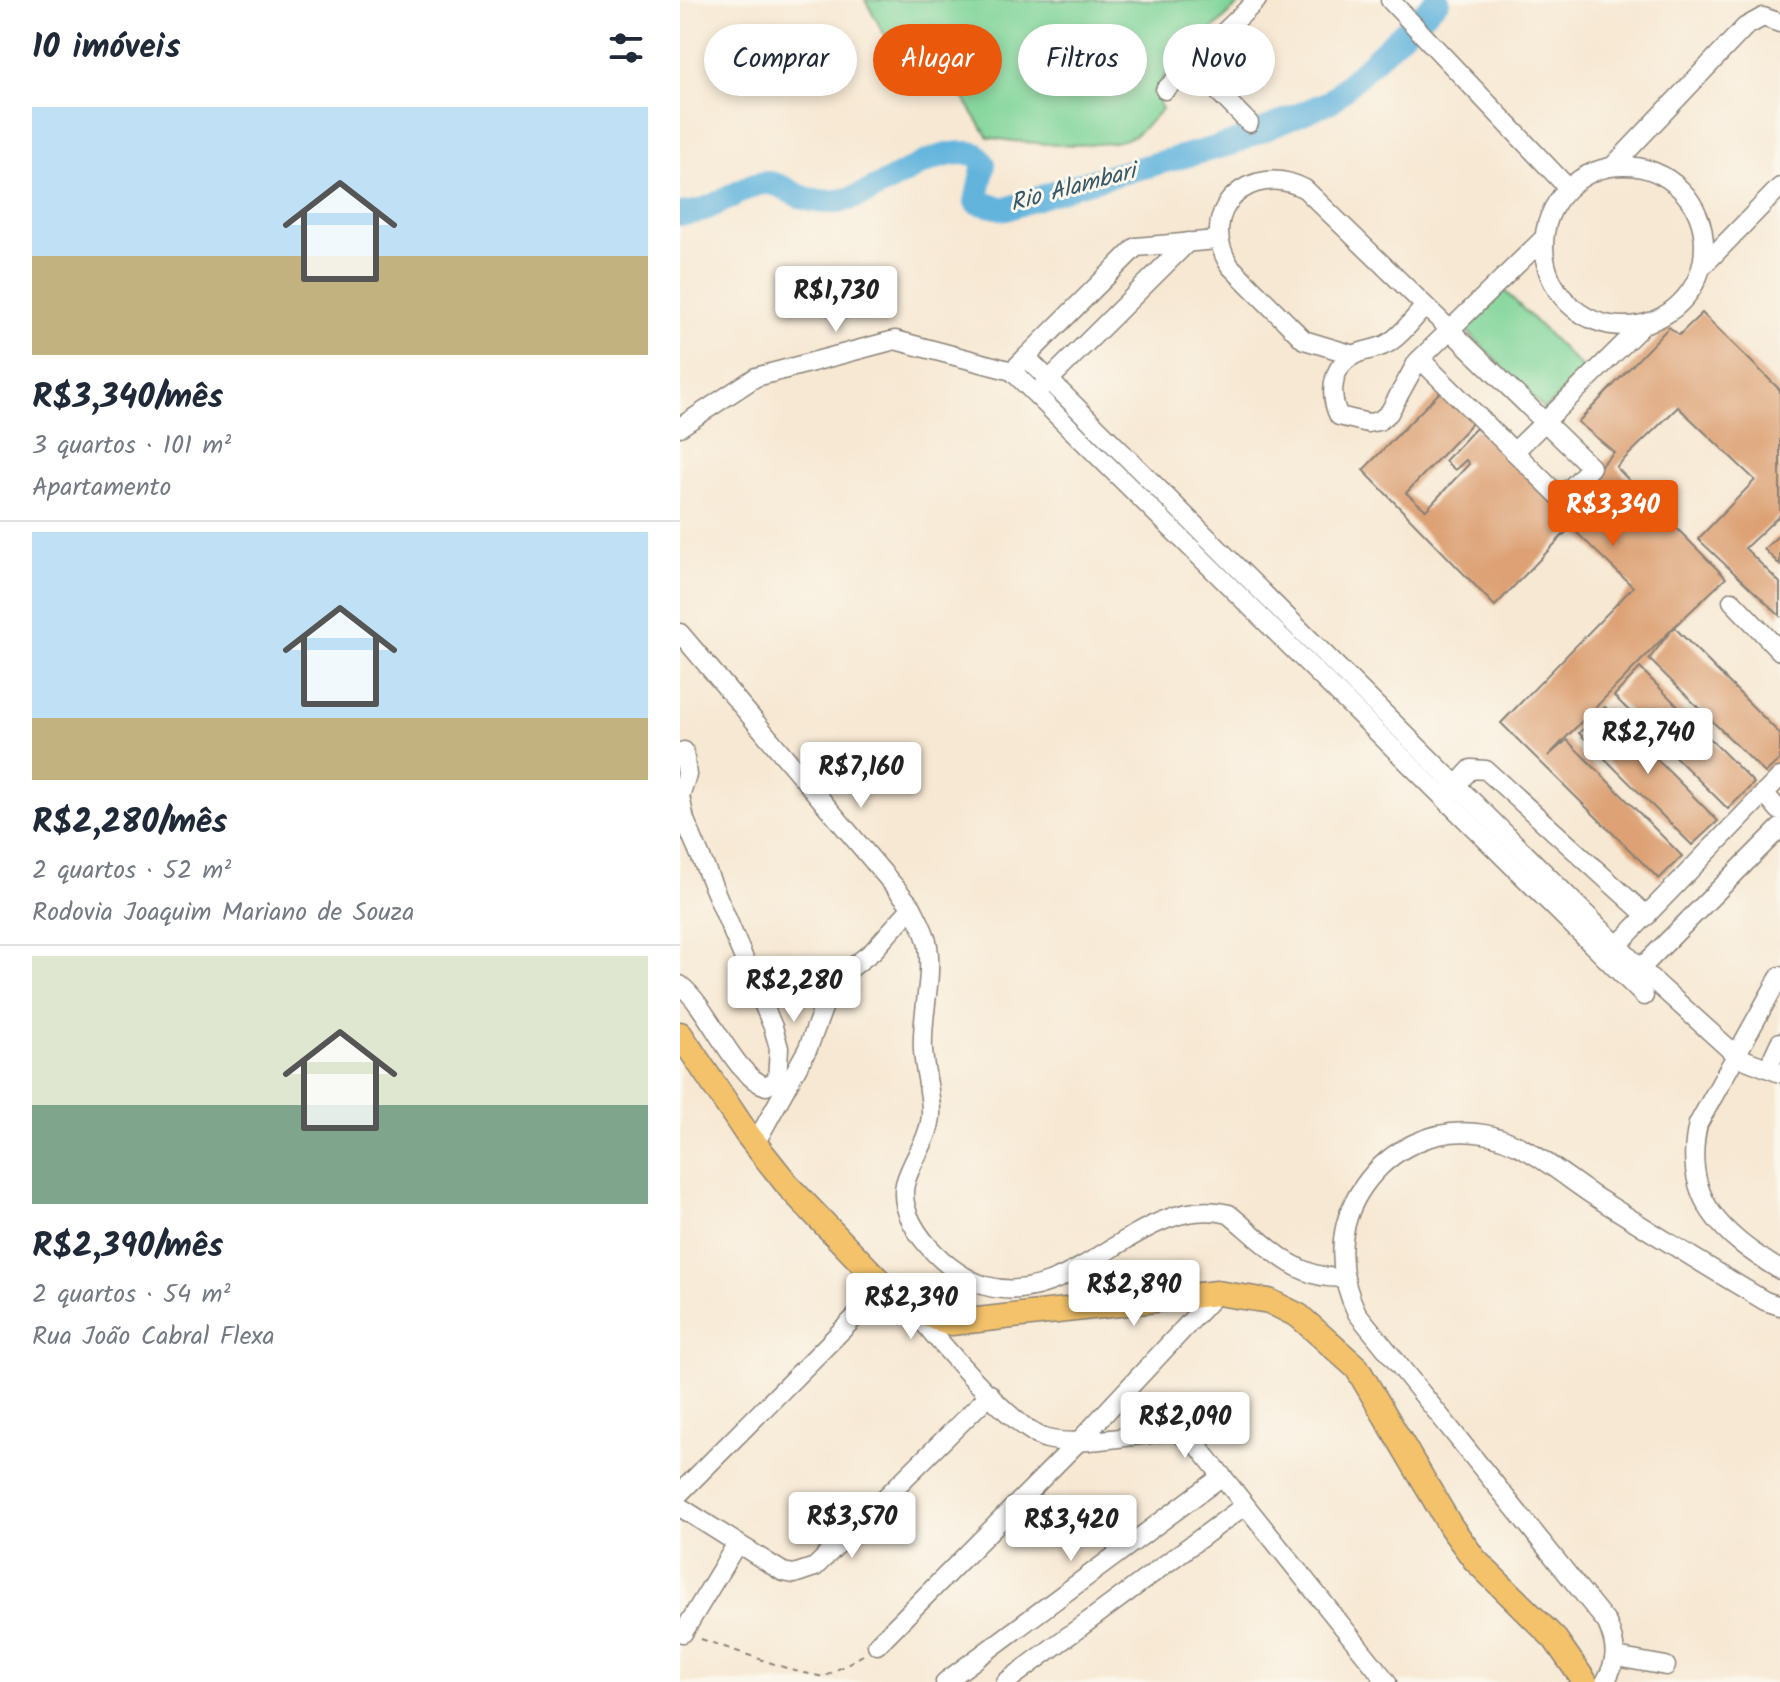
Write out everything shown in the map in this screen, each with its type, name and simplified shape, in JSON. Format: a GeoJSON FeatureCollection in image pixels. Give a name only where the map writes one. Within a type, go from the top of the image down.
{"type":"FeatureCollection","features":[{"type":"Feature","properties":{"kind":"main road"},"geometry":{"type":"LineString","coordinates":[[680,1034],[755,1144],[790,1188],[885,1287],[913,1310],[951,1323],[1217,1293],[1242,1295],[1279,1306],[1299,1316],[1357,1368],[1451,1527],[1475,1560],[1555,1639],[1585,1682]]}},
{"type":"Feature","properties":{"kind":"street"},"geometry":{"type":"LineString","coordinates":[[1233,24],[1257,0]]}},
{"type":"Feature","properties":{"kind":"street"},"geometry":{"type":"LineString","coordinates":[[1390,0],[1568,188]]}},
{"type":"Feature","properties":{"kind":"street"},"geometry":{"type":"LineString","coordinates":[[1613,166],[1745,27],[1763,17],[1780,23]]}},
{"type":"Feature","properties":{"kind":"street"},"geometry":{"type":"LineString","coordinates":[[1222,96],[1249,123]]}},
{"type":"Feature","properties":{"kind":"street"},"geometry":{"type":"LineString","coordinates":[[1613,166],[1639,166],[1664,175],[1685,192],[1705,240],[1703,266],[1694,286],[1681,303],[1664,316],[1644,324],[1618,327],[1593,321],[1571,307],[1550,275],[1544,238],[1552,211],[1568,188],[1589,174],[1613,166]]}},
{"type":"Feature","properties":{"kind":"street"},"geometry":{"type":"LineString","coordinates":[[1354,355],[1304,340],[1230,266],[1217,240],[1225,206],[1250,184],[1269,179],[1290,181],[1305,189],[1591,467],[1561,498],[1420,359]]}},
{"type":"Feature","properties":{"kind":"street"},"geometry":{"type":"LineString","coordinates":[[1703,266],[1780,187]]}},
{"type":"Feature","properties":{"kind":"street"},"geometry":{"type":"LineString","coordinates":[[1425,306],[1388,344],[1354,355],[1337,374],[1332,402],[1339,416],[1353,422],[1379,421],[1389,413],[1420,359],[1544,238]]}},
{"type":"Feature","properties":{"kind":"street"},"geometry":{"type":"LineString","coordinates":[[1012,371],[1136,247],[1217,240]]}},
{"type":"Feature","properties":{"kind":"street"},"geometry":{"type":"LineString","coordinates":[[1042,387],[1188,242]]}},
{"type":"Feature","properties":{"kind":"street"},"geometry":{"type":"LineString","coordinates":[[1514,452],[1644,324]]}},
{"type":"Feature","properties":{"kind":"street"},"geometry":{"type":"LineString","coordinates":[[680,427],[756,377],[895,340],[1012,371],[1042,387],[1635,975],[1738,1057],[1774,1070],[1780,1042]]}},
{"type":"Feature","properties":{"kind":"street"},"geometry":{"type":"LineString","coordinates":[[1026,357],[1042,387]]}},
{"type":"Feature","properties":{"kind":"street"},"geometry":{"type":"LineString","coordinates":[[1732,601],[1780,651]]}},
{"type":"Feature","properties":{"kind":"street"},"geometry":{"type":"LineString","coordinates":[[680,633],[912,907],[928,947],[923,1051],[931,1115],[928,1135],[906,1181],[903,1200],[929,1246],[970,1282],[1004,1291],[1023,1291],[1066,1274],[1160,1222],[1198,1211],[1216,1211],[1229,1214],[1298,1268],[1317,1277],[1342,1277]]}},
{"type":"Feature","properties":{"kind":"street"},"geometry":{"type":"LineString","coordinates":[[680,985],[692,995],[736,1059],[758,1083],[766,1086],[777,1080],[779,1048],[773,1027],[685,820],[680,796],[687,775],[684,751]]}},
{"type":"Feature","properties":{"kind":"street"},"geometry":{"type":"LineString","coordinates":[[1450,792],[1471,769],[1486,770],[1647,916]]}},
{"type":"Feature","properties":{"kind":"street"},"geometry":{"type":"LineString","coordinates":[[1611,952],[1780,777]]}},
{"type":"Feature","properties":{"kind":"street"},"geometry":{"type":"LineString","coordinates":[[1764,793],[1780,811]]}},
{"type":"Feature","properties":{"kind":"street"},"geometry":{"type":"LineString","coordinates":[[1635,975],[1780,828]]}},
{"type":"Feature","properties":{"kind":"street"},"geometry":{"type":"LineString","coordinates":[[755,1144],[808,1048],[833,982],[873,951],[912,907]]}},
{"type":"Feature","properties":{"kind":"street"},"geometry":{"type":"LineString","coordinates":[[1635,975],[1644,996]]}},
{"type":"Feature","properties":{"kind":"street"},"geometry":{"type":"LineString","coordinates":[[1780,976],[1738,1057],[1698,1124],[1694,1176],[1719,1227],[1744,1248],[1780,1270]]}},
{"type":"Feature","properties":{"kind":"street"},"geometry":{"type":"LineString","coordinates":[[1605,1682],[1616,1657],[1616,1644],[1607,1623],[1489,1472],[1357,1313],[1342,1277],[1343,1230],[1353,1202],[1374,1172],[1397,1152],[1424,1138],[1454,1133],[1485,1134],[1549,1166],[1753,1294],[1780,1306]]}},
{"type":"Feature","properties":{"kind":"street"},"geometry":{"type":"LineString","coordinates":[[680,1493],[885,1287]]}},
{"type":"Feature","properties":{"kind":"street"},"geometry":{"type":"LineString","coordinates":[[877,1645],[1081,1439],[1217,1293]]}},
{"type":"Feature","properties":{"kind":"street"},"geometry":{"type":"LineString","coordinates":[[913,1310],[990,1394],[1026,1426],[1047,1439],[1176,1432],[1202,1447],[1221,1477],[1387,1682]]}},
{"type":"Feature","properties":{"kind":"street"},"geometry":{"type":"LineString","coordinates":[[680,1507],[783,1572],[794,1574],[815,1567],[990,1394]]}},
{"type":"Feature","properties":{"kind":"street"},"geometry":{"type":"LineString","coordinates":[[945,1682],[1221,1477]]}},
{"type":"Feature","properties":{"kind":"street"},"geometry":{"type":"LineString","coordinates":[[1006,1682],[1244,1506]]}},
{"type":"Feature","properties":{"kind":"street"},"geometry":{"type":"LineString","coordinates":[[682,1632],[736,1545]]}},
{"type":"Feature","properties":{"kind":"street"},"geometry":{"type":"LineString","coordinates":[[1616,1657],[1666,1666]]}},
{"type":"Feature","properties":{"kind":"path"},"geometry":{"type":"LineString","coordinates":[[682,1632],[795,1671],[824,1677],[877,1645]]}},
{"type":"Feature","properties":{"kind":"green space"},"geometry":{"type":"Polygon","coordinates":[[[865,0],[1243,0],[1218,24],[1163,24],[1163,79],[1154,92],[1162,109],[1135,135],[1085,145],[988,137],[962,96],[1002,96],[1002,24],[879,24],[865,0]]]}},
{"type":"Feature","properties":{"kind":"green space"},"geometry":{"type":"Polygon","coordinates":[[[1503,289],[1584,370],[1545,410],[1465,329],[1503,289]]]}},
{"type":"Feature","properties":{"kind":"pier"},"geometry":{"type":"Polygon","coordinates":[[[1758,85],[1780,102],[1780,111],[1721,166],[1699,143],[1758,85]]]}},
{"type":"Feature","properties":{"kind":"building"},"geometry":{"type":"Polygon","coordinates":[[[1702,313],[1780,390],[1780,515],[1745,548],[1780,583],[1780,616],[1698,539],[1755,480],[1678,407],[1616,467],[1726,578],[1548,756],[1567,740],[1682,856],[1659,879],[1501,723],[1633,587],[1571,527],[1495,606],[1363,470],[1444,388],[1476,419],[1406,493],[1426,510],[1469,464],[1466,460],[1455,470],[1445,461],[1476,428],[1486,437],[1490,432],[1563,504],[1614,452],[1578,422],[1669,327],[1679,335],[1702,313]]]}},
{"type":"Feature","properties":{"kind":"building"},"geometry":{"type":"Polygon","coordinates":[[[1780,534],[1780,565],[1764,549],[1780,534]]]}},
{"type":"Feature","properties":{"kind":"building"},"geometry":{"type":"Polygon","coordinates":[[[1674,627],[1780,734],[1780,759],[1765,773],[1649,659],[1674,627]]]}},
{"type":"Feature","properties":{"kind":"building"},"geometry":{"type":"Polygon","coordinates":[[[1640,668],[1754,783],[1728,809],[1614,696],[1640,668]]]}},
{"type":"Feature","properties":{"kind":"building"},"geometry":{"type":"Polygon","coordinates":[[[1605,707],[1718,821],[1692,845],[1579,733],[1605,707]]]}},
{"type":"Feature","properties":{"kind":"waterway","name":"Rio Alambari"},"geometry":{"type":"LineString","coordinates":[[680,214],[705,209],[747,188],[765,183],[776,184],[809,199],[825,202],[842,200],[873,190],[930,160],[960,153],[976,154],[984,164],[976,202],[1006,209],[1076,185],[1230,144],[1331,101],[1438,0]]}}]}
